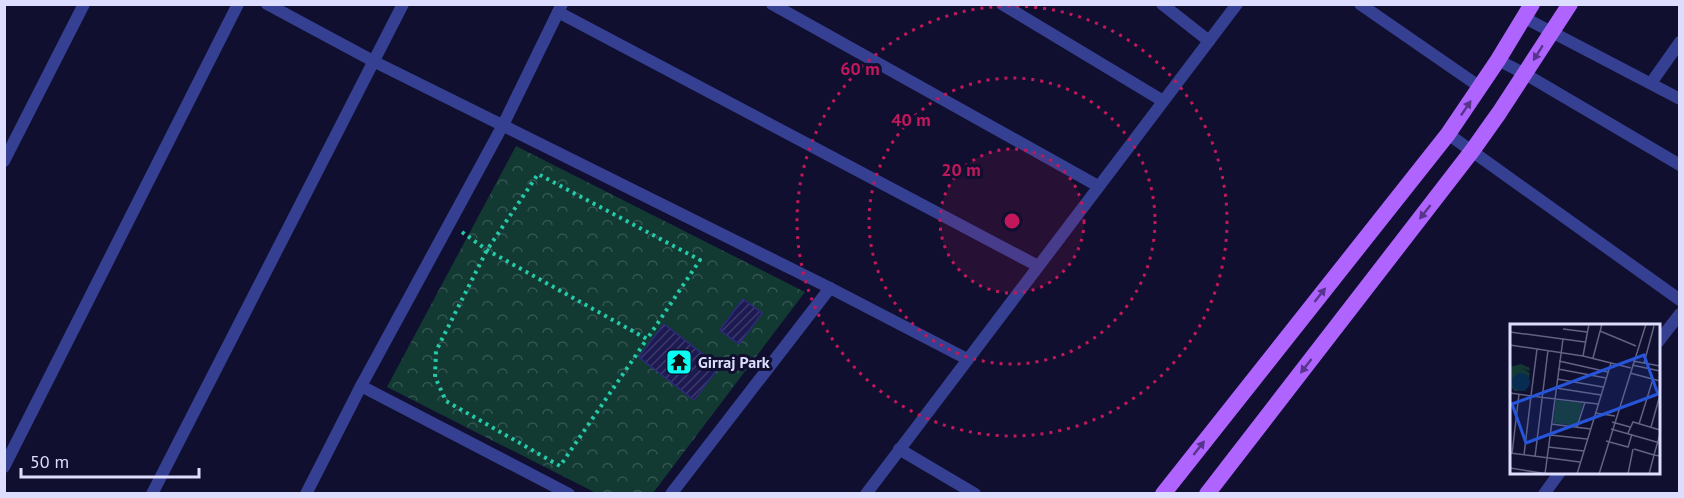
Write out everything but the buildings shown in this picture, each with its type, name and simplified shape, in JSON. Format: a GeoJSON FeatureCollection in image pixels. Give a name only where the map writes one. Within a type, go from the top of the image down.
{"type":"FeatureCollection","features":[{"type":"Feature","properties":{"kind":"main road"},"geometry":{"type":"LineString","coordinates":[[1208,494],[1472,151],[1570,4]]}},
{"type":"Feature","properties":{"kind":"main road"},"geometry":{"type":"LineString","coordinates":[[1163,494],[1448,134],[1528,11]]}},
{"type":"Feature","properties":{"kind":"street"},"geometry":{"type":"LineString","coordinates":[[4,161],[84,4]]}},
{"type":"Feature","properties":{"kind":"street"},"geometry":{"type":"LineString","coordinates":[[4,467],[238,4]]}},
{"type":"Feature","properties":{"kind":"street"},"geometry":{"type":"LineString","coordinates":[[267,4],[375,62],[830,288],[967,359]]}},
{"type":"Feature","properties":{"kind":"street"},"geometry":{"type":"LineString","coordinates":[[152,494],[403,4]]}},
{"type":"Feature","properties":{"kind":"street"},"geometry":{"type":"LineString","coordinates":[[772,4],[1098,186]]}},
{"type":"Feature","properties":{"kind":"street"},"geometry":{"type":"LineString","coordinates":[[1002,4],[1163,101]]}},
{"type":"Feature","properties":{"kind":"street"},"geometry":{"type":"LineString","coordinates":[[1162,4],[1209,41]]}},
{"type":"Feature","properties":{"kind":"street"},"geometry":{"type":"LineString","coordinates":[[866,494],[1237,4]]}},
{"type":"Feature","properties":{"kind":"street"},"geometry":{"type":"LineString","coordinates":[[1360,4],[1480,87]]}},
{"type":"Feature","properties":{"kind":"street"},"geometry":{"type":"LineString","coordinates":[[306,494],[361,386],[503,125],[560,8],[1038,266]]}},
{"type":"Feature","properties":{"kind":"street"},"geometry":{"type":"LineString","coordinates":[[1528,11],[1550,33],[1680,99]]}},
{"type":"Feature","properties":{"kind":"street"},"geometry":{"type":"LineString","coordinates":[[1651,83],[1680,42]]}},
{"type":"Feature","properties":{"kind":"street"},"geometry":{"type":"LineString","coordinates":[[1498,60],[1680,165]]}},
{"type":"Feature","properties":{"kind":"street"},"geometry":{"type":"LineString","coordinates":[[1448,134],[1680,300]]}},
{"type":"Feature","properties":{"kind":"street"},"geometry":{"type":"LineString","coordinates":[[671,494],[830,288]]}},
{"type":"Feature","properties":{"kind":"street"},"geometry":{"type":"LineString","coordinates":[[1660,341],[1680,314]]}},
{"type":"Feature","properties":{"kind":"street"},"geometry":{"type":"LineString","coordinates":[[361,386],[569,494]]}},
{"type":"Feature","properties":{"kind":"street"},"geometry":{"type":"LineString","coordinates":[[899,449],[975,494]]}},
{"type":"Feature","properties":{"kind":"street"},"geometry":{"type":"LineString","coordinates":[[1544,494],[1559,474]]}},
{"type":"Feature","properties":{"kind":"path"},"geometry":{"type":"LineString","coordinates":[[538,174],[700,260],[647,339],[561,466],[446,401],[435,377],[436,351],[487,250],[538,174]]}},
{"type":"Feature","properties":{"kind":"path"},"geometry":{"type":"LineString","coordinates":[[450,223],[487,250],[647,339]]}},
{"type":"Feature","properties":{"kind":"green space"},"geometry":{"type":"Polygon","coordinates":[[[516,146],[805,292],[653,493],[596,493],[387,387],[516,146]]]}},
{"type":"Feature","properties":{"kind":"place","name":"Girraj Park"},"geometry":{"type":"Point","coordinates":[679,362]}}]}
